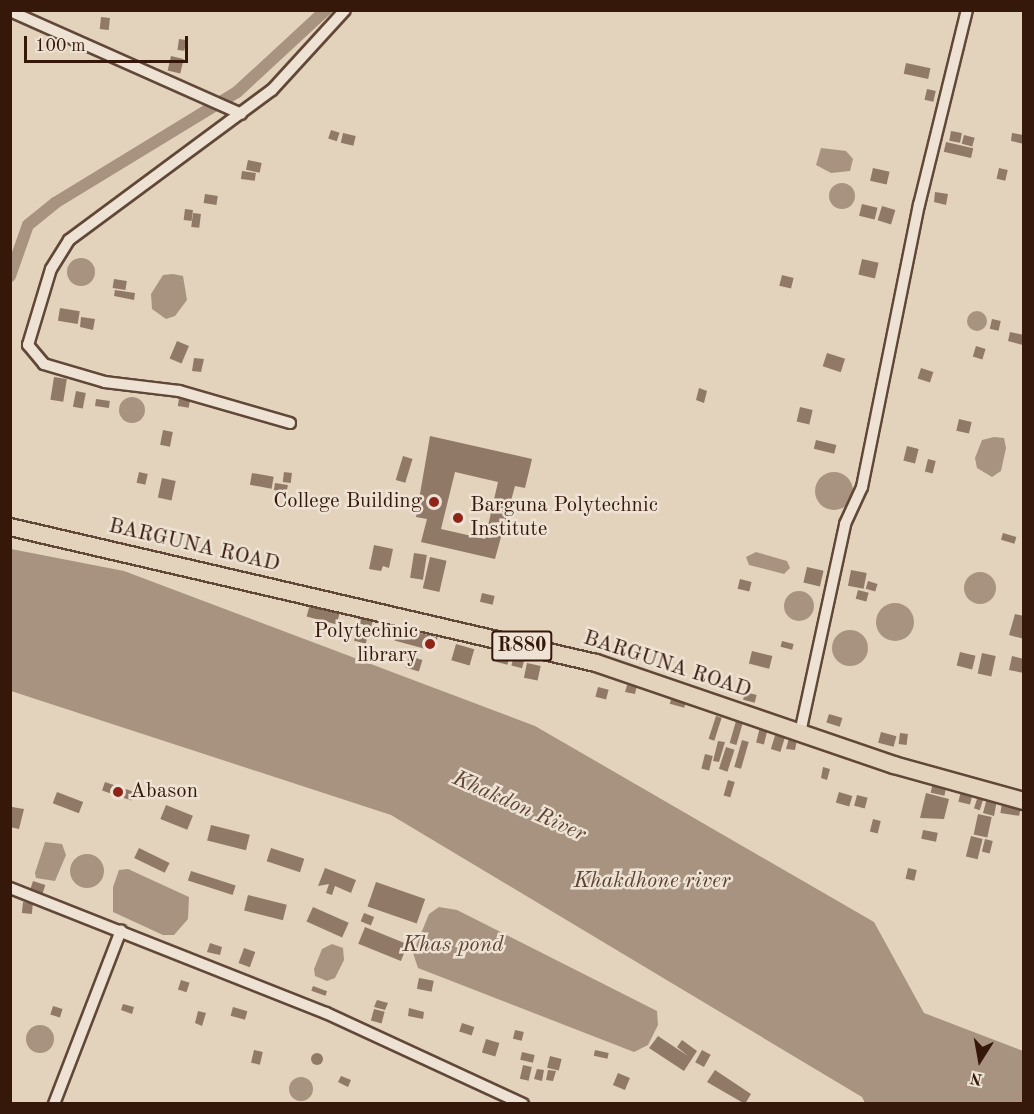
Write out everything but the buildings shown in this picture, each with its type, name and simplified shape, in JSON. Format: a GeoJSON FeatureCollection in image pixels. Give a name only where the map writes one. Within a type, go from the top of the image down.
{"type":"FeatureCollection","features":[{"type":"Feature","properties":{"kind":"main road","name":"BARGUNA ROAD"},"geometry":{"type":"LineString","coordinates":[[10,527],[596,663],[800,733],[1023,801]]}},
{"type":"Feature","properties":{"kind":"street"},"geometry":{"type":"LineString","coordinates":[[290,423],[179,391],[105,382],[44,364],[28,345],[51,269],[69,240],[241,114],[311,51],[345,10]]}},
{"type":"Feature","properties":{"kind":"street"},"geometry":{"type":"LineString","coordinates":[[800,733],[845,524],[862,487],[919,205],[966,10]]}},
{"type":"Feature","properties":{"kind":"street"},"geometry":{"type":"LineString","coordinates":[[10,11],[241,114]]}},
{"type":"Feature","properties":{"kind":"street"},"geometry":{"type":"LineString","coordinates":[[10,888],[326,1013],[523,1104]]}},
{"type":"Feature","properties":{"kind":"street"},"geometry":{"type":"LineString","coordinates":[[54,1104],[121,930]]}},
{"type":"Feature","properties":{"kind":"water"},"geometry":{"type":"Polygon","coordinates":[[[821,148],[846,151],[853,159],[850,171],[831,173],[816,165],[821,148]]]}},
{"type":"Feature","properties":{"kind":"water"},"geometry":{"type":"Polygon","coordinates":[[[842,183],[851,187],[855,196],[851,205],[842,209],[833,205],[829,196],[833,187],[842,183]]]}},
{"type":"Feature","properties":{"kind":"water"},"geometry":{"type":"Polygon","coordinates":[[[81,258],[91,262],[95,272],[91,282],[81,286],[71,282],[67,272],[71,262],[81,258]]]}},
{"type":"Feature","properties":{"kind":"water"},"geometry":{"type":"Polygon","coordinates":[[[163,275],[183,276],[187,300],[175,316],[166,319],[152,309],[151,294],[163,275]]]}},
{"type":"Feature","properties":{"kind":"water"},"geometry":{"type":"Polygon","coordinates":[[[977,311],[984,314],[987,321],[984,328],[977,331],[970,328],[967,321],[970,314],[977,311]]]}},
{"type":"Feature","properties":{"kind":"water"},"geometry":{"type":"Polygon","coordinates":[[[132,397],[141,401],[145,410],[141,419],[132,423],[123,419],[119,410],[123,401],[132,397]]]}},
{"type":"Feature","properties":{"kind":"water"},"geometry":{"type":"Polygon","coordinates":[[[994,437],[1004,438],[1006,448],[1001,471],[992,477],[977,468],[975,458],[982,440],[994,437]]]}},
{"type":"Feature","properties":{"kind":"water"},"geometry":{"type":"Polygon","coordinates":[[[834,472],[841,473],[847,478],[852,484],[852,498],[847,504],[841,509],[834,510],[827,509],[821,504],[816,498],[815,491],[816,484],[821,478],[827,473],[834,472]]]}},
{"type":"Feature","properties":{"kind":"water","name":"Khakdhone river"},"geometry":{"type":"Polygon","coordinates":[[[11,549],[124,571],[535,726],[874,922],[924,1013],[1023,1051],[1023,1103],[865,1103],[862,1097],[391,815],[11,691],[11,549]]]}},
{"type":"Feature","properties":{"kind":"water"},"geometry":{"type":"Polygon","coordinates":[[[756,552],[787,561],[790,568],[784,574],[749,565],[746,557],[756,552]]]}},
{"type":"Feature","properties":{"kind":"water"},"geometry":{"type":"Polygon","coordinates":[[[980,572],[991,577],[996,588],[991,599],[980,604],[969,599],[964,588],[969,577],[980,572]]]}},
{"type":"Feature","properties":{"kind":"water"},"geometry":{"type":"Polygon","coordinates":[[[799,591],[810,595],[814,606],[810,617],[799,621],[788,617],[784,606],[788,595],[799,591]]]}},
{"type":"Feature","properties":{"kind":"water"},"geometry":{"type":"Polygon","coordinates":[[[895,603],[908,609],[914,622],[908,635],[895,641],[882,635],[876,622],[882,609],[895,603]]]}},
{"type":"Feature","properties":{"kind":"water"},"geometry":{"type":"Polygon","coordinates":[[[850,630],[863,635],[868,648],[863,661],[850,666],[837,661],[832,648],[837,635],[850,630]]]}},
{"type":"Feature","properties":{"kind":"water"},"geometry":{"type":"Polygon","coordinates":[[[45,842],[62,844],[66,855],[55,881],[36,878],[35,873],[45,842]]]}},
{"type":"Feature","properties":{"kind":"water"},"geometry":{"type":"Polygon","coordinates":[[[87,854],[99,859],[104,871],[99,883],[87,888],[75,883],[70,871],[75,859],[87,854]]]}},
{"type":"Feature","properties":{"kind":"water"},"geometry":{"type":"Polygon","coordinates":[[[128,869],[189,897],[188,919],[174,935],[163,935],[113,912],[113,887],[119,870],[128,869]]]}},
{"type":"Feature","properties":{"kind":"water","name":"Khas pond"},"geometry":{"type":"Polygon","coordinates":[[[439,907],[457,910],[657,1011],[658,1025],[648,1045],[634,1052],[418,968],[413,953],[429,914],[439,907]]]}},
{"type":"Feature","properties":{"kind":"water"},"geometry":{"type":"Polygon","coordinates":[[[332,944],[343,948],[344,960],[335,978],[327,981],[315,976],[314,969],[322,949],[332,944]]]}},
{"type":"Feature","properties":{"kind":"water"},"geometry":{"type":"Polygon","coordinates":[[[40,1025],[50,1029],[54,1039],[50,1049],[40,1053],[30,1049],[26,1039],[30,1029],[40,1025]]]}},
{"type":"Feature","properties":{"kind":"water"},"geometry":{"type":"Polygon","coordinates":[[[301,1077],[310,1080],[313,1089],[310,1098],[301,1101],[292,1098],[289,1089],[292,1080],[301,1077]]]}},
{"type":"Feature","properties":{"kind":"waterway"},"geometry":{"type":"LineString","coordinates":[[10,276],[28,225],[55,203],[237,92],[326,10]]}},
{"type":"Feature","properties":{"kind":"place","name":"College Building"},"geometry":{"type":"Point","coordinates":[434,502]}},
{"type":"Feature","properties":{"kind":"place","name":"Barguna Polytechnic Institute"},"geometry":{"type":"Point","coordinates":[458,518]}},
{"type":"Feature","properties":{"kind":"place","name":"Polytechnic library"},"geometry":{"type":"Point","coordinates":[430,644]}},
{"type":"Feature","properties":{"kind":"place","name":"Abason"},"geometry":{"type":"Point","coordinates":[118,792]}},
{"type":"Feature","properties":{"kind":"water label","name":"Khakdon River"},"geometry":{"type":"Point","coordinates":[519,807]}}]}
